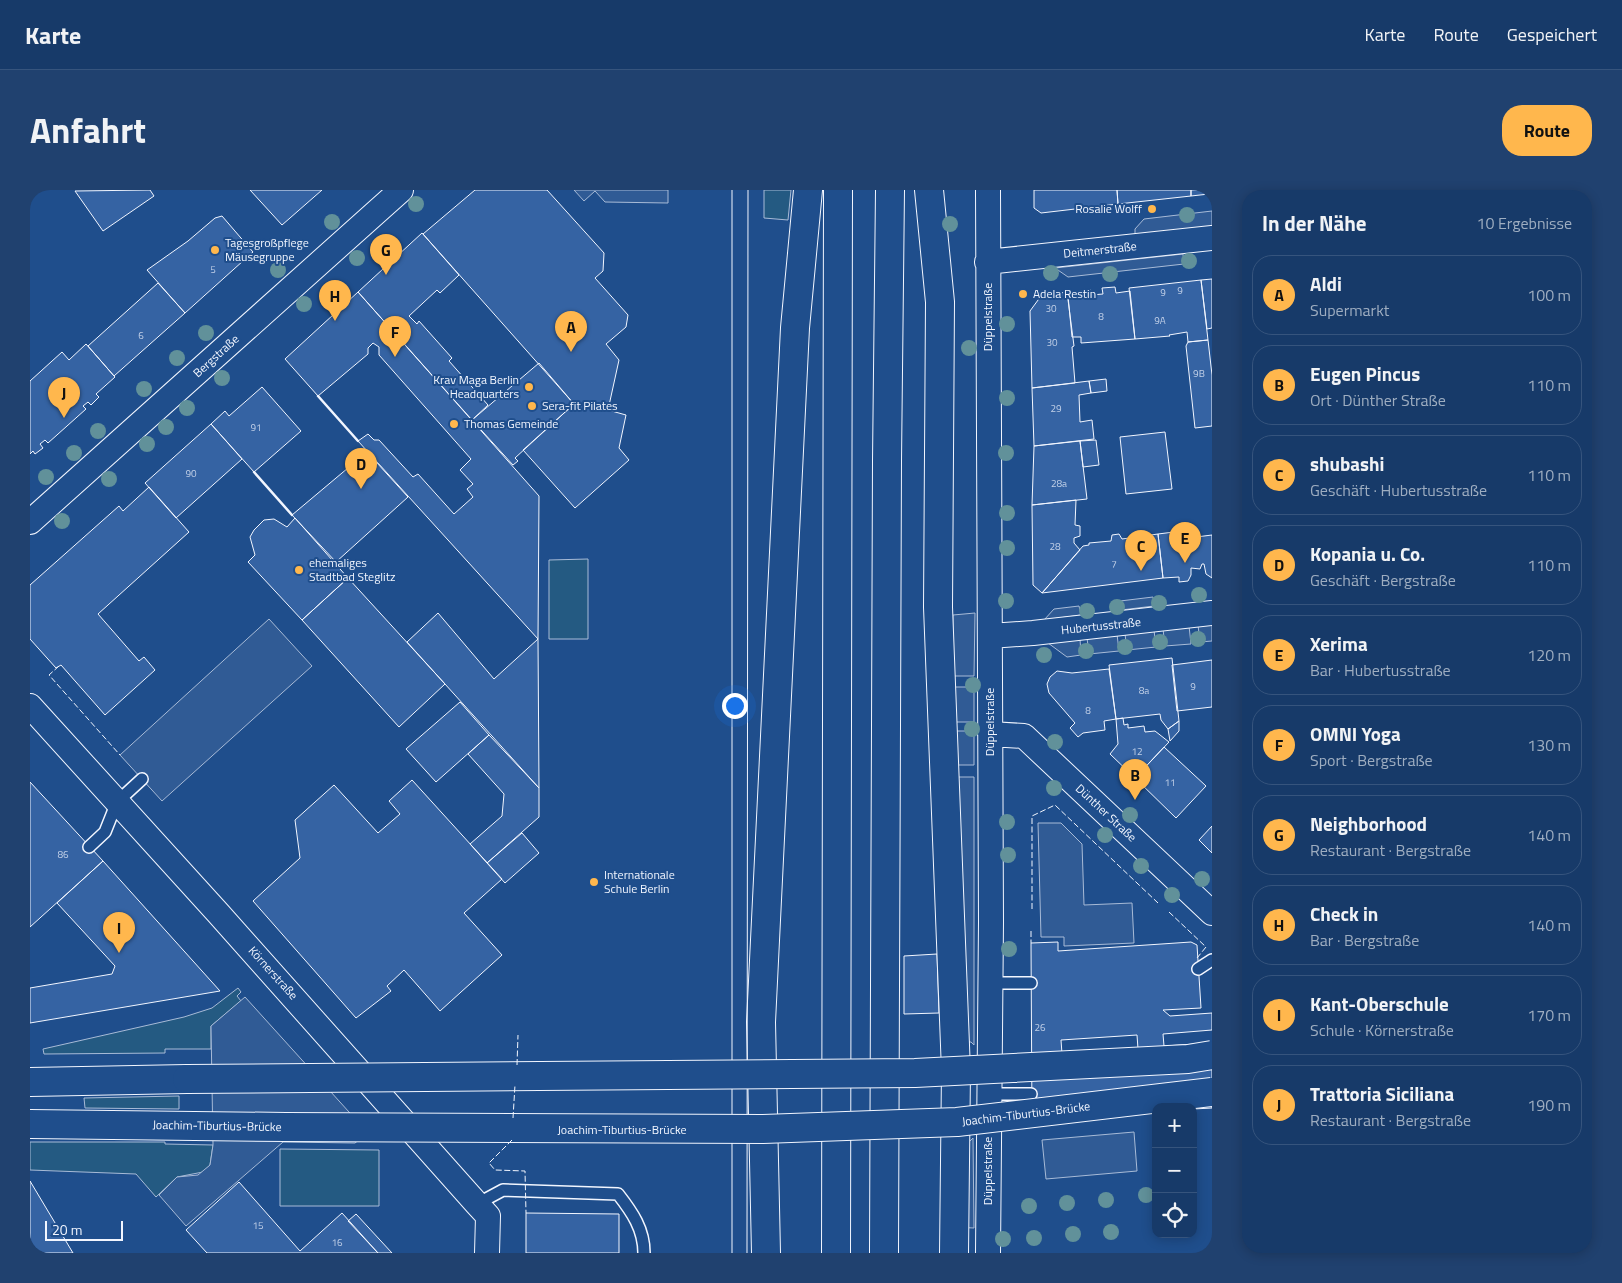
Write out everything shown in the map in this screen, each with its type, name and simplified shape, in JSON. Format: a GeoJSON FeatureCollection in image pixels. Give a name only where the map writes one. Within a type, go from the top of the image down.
{"type":"FeatureCollection","features":[{"type":"Feature","properties":{"kind":"main road"},"geometry":{"type":"LineString","coordinates":[[766,1253],[762,1012],[795,328],[808,190]]}},
{"type":"Feature","properties":{"kind":"main road"},"geometry":{"type":"LineString","coordinates":[[836,1253],[838,190]]}},
{"type":"Feature","properties":{"kind":"main road"},"geometry":{"type":"LineString","coordinates":[[884,1253],[890,190]]}},
{"type":"Feature","properties":{"kind":"main road"},"geometry":{"type":"LineString","coordinates":[[929,190],[940,302],[938,607],[956,1071],[957,1122],[954,1253]]}},
{"type":"Feature","properties":{"kind":"main road"},"geometry":{"type":"LineString","coordinates":[[30,1082],[956,1071],[1188,1059],[1212,1055]]}},
{"type":"Feature","properties":{"kind":"main road","name":"Joachim-Tiburtius-Brücke"},"geometry":{"type":"LineString","coordinates":[[30,1124],[764,1129],[957,1122],[1212,1092]]}},
{"type":"Feature","properties":{"kind":"street","name":"Bergstraße"},"geometry":{"type":"LineString","coordinates":[[30,522],[401,190]]}},
{"type":"Feature","properties":{"kind":"street","name":"Düppelstraße"},"geometry":{"type":"LineString","coordinates":[[988,190],[990,636],[988,1253]]}},
{"type":"Feature","properties":{"kind":"street","name":"Deitmerstraße"},"geometry":{"type":"LineString","coordinates":[[987,262],[1212,238]]}},
{"type":"Feature","properties":{"kind":"street","name":"Hubertusstraße"},"geometry":{"type":"LineString","coordinates":[[990,636],[1212,614]]}},
{"type":"Feature","properties":{"kind":"street","name":"Körnerstraße"},"geometry":{"type":"LineString","coordinates":[[30,706],[488,1216],[487,1253]]}},
{"type":"Feature","properties":{"kind":"street","name":"Dünther Straße"},"geometry":{"type":"LineString","coordinates":[[990,734],[1024,736],[1211,911]]}},
{"type":"Feature","properties":{"kind":"lane"},"geometry":{"type":"LineString","coordinates":[[89,847],[105,832],[117,802],[142,779]]}},
{"type":"Feature","properties":{"kind":"lane"},"geometry":{"type":"LineString","coordinates":[[1198,969],[1212,960]]}},
{"type":"Feature","properties":{"kind":"lane"},"geometry":{"type":"LineString","coordinates":[[990,983],[1031,983]]}},
{"type":"Feature","properties":{"kind":"lane"},"geometry":{"type":"LineString","coordinates":[[988,1094],[1031,1094]]}},
{"type":"Feature","properties":{"kind":"lane"},"geometry":{"type":"LineString","coordinates":[[477,1204],[503,1190],[618,1194],[632,1212],[644,1239],[644,1253]]}},
{"type":"Feature","properties":{"kind":"shaded area"},"geometry":{"type":"Polygon","coordinates":[[[574,190],[668,190],[668,203],[605,202],[595,191],[584,201],[574,190]]]}},
{"type":"Feature","properties":{"kind":"shaded area"},"geometry":{"type":"Polygon","coordinates":[[[764,190],[791,190],[788,220],[764,218],[764,190]]]}},
{"type":"Feature","properties":{"kind":"shaded area"},"geometry":{"type":"Polygon","coordinates":[[[1212,211],[1212,227],[1135,236],[1135,229],[1144,219],[1212,211]]]}},
{"type":"Feature","properties":{"kind":"shaded area"},"geometry":{"type":"Polygon","coordinates":[[[1183,254],[1184,264],[1068,277],[1055,268],[1183,254]]]}},
{"type":"Feature","properties":{"kind":"shaded area"},"geometry":{"type":"Polygon","coordinates":[[[588,559],[588,639],[549,639],[549,560],[588,559]]]}},
{"type":"Feature","properties":{"kind":"shaded area"},"geometry":{"type":"Polygon","coordinates":[[[1153,597],[1154,606],[1121,610],[1120,601],[1153,597]]]}},
{"type":"Feature","properties":{"kind":"shaded area"},"geometry":{"type":"Polygon","coordinates":[[[1079,606],[1081,615],[1044,620],[1054,609],[1079,606]]]}},
{"type":"Feature","properties":{"kind":"shaded area"},"geometry":{"type":"Polygon","coordinates":[[[975,613],[974,676],[952,676],[953,615],[975,613]]]}},
{"type":"Feature","properties":{"kind":"shaded area"},"geometry":{"type":"Polygon","coordinates":[[[269,619],[312,666],[162,801],[120,755],[269,619]]]}},
{"type":"Feature","properties":{"kind":"shaded area"},"geometry":{"type":"Polygon","coordinates":[[[1212,624],[1212,641],[1200,642],[1198,625],[1212,624]]]}},
{"type":"Feature","properties":{"kind":"shaded area"},"geometry":{"type":"Polygon","coordinates":[[[1189,626],[1191,644],[1165,646],[1163,629],[1189,626]]]}},
{"type":"Feature","properties":{"kind":"shaded area"},"geometry":{"type":"Polygon","coordinates":[[[1154,630],[1156,647],[1127,650],[1125,634],[1154,630]]]}},
{"type":"Feature","properties":{"kind":"shaded area"},"geometry":{"type":"Polygon","coordinates":[[[1117,634],[1119,651],[1089,654],[1087,638],[1117,634]]]}},
{"type":"Feature","properties":{"kind":"shaded area"},"geometry":{"type":"Polygon","coordinates":[[[1080,639],[1081,655],[1067,657],[1048,643],[1080,639]]]}},
{"type":"Feature","properties":{"kind":"shaded area"},"geometry":{"type":"Polygon","coordinates":[[[952,687],[974,687],[974,722],[952,722],[952,687]]]}},
{"type":"Feature","properties":{"kind":"shaded area"},"geometry":{"type":"Polygon","coordinates":[[[952,731],[974,731],[974,765],[952,765],[952,731]]]}},
{"type":"Feature","properties":{"kind":"shaded area"},"geometry":{"type":"Polygon","coordinates":[[[952,777],[974,777],[974,1045],[971,1042],[953,1042],[952,777]]]}},
{"type":"Feature","properties":{"kind":"shaded area"},"geometry":{"type":"Polygon","coordinates":[[[1038,823],[1061,823],[1082,844],[1084,905],[1132,903],[1134,943],[1064,946],[1064,937],[1041,937],[1038,823]]]}},
{"type":"Feature","properties":{"kind":"shaded area"},"geometry":{"type":"Polygon","coordinates":[[[238,988],[241,992],[237,996],[241,1001],[211,1026],[211,1049],[165,1049],[165,1053],[44,1054],[43,1049],[184,1017],[212,1008],[238,988]]]}},
{"type":"Feature","properties":{"kind":"shaded area"},"geometry":{"type":"Polygon","coordinates":[[[245,997],[368,1133],[355,1143],[283,1142],[186,1226],[159,1195],[177,1177],[198,1175],[210,1165],[213,1145],[211,1026],[245,997]]]}},
{"type":"Feature","properties":{"kind":"shaded area"},"geometry":{"type":"Polygon","coordinates":[[[179,1096],[179,1109],[85,1108],[84,1098],[179,1096]]]}},
{"type":"Feature","properties":{"kind":"shaded area"},"geometry":{"type":"Polygon","coordinates":[[[1134,1132],[1137,1171],[1046,1179],[1042,1140],[1134,1132]]]}},
{"type":"Feature","properties":{"kind":"shaded area"},"geometry":{"type":"Polygon","coordinates":[[[973,1138],[974,1228],[952,1227],[953,1141],[970,1141],[973,1138]]]}},
{"type":"Feature","properties":{"kind":"shaded area"},"geometry":{"type":"Polygon","coordinates":[[[30,1142],[165,1142],[165,1144],[213,1145],[210,1165],[203,1172],[177,1177],[156,1197],[136,1174],[30,1170],[30,1142]]]}},
{"type":"Feature","properties":{"kind":"shaded area"},"geometry":{"type":"Polygon","coordinates":[[[280,1149],[379,1150],[379,1206],[280,1206],[280,1149]]]}},
{"type":"Feature","properties":{"kind":"building"},"geometry":{"type":"Polygon","coordinates":[[[150,190],[154,196],[103,231],[75,191],[150,190]]]}},
{"type":"Feature","properties":{"kind":"building"},"geometry":{"type":"Polygon","coordinates":[[[250,190],[322,190],[282,225],[250,190]]]}},
{"type":"Feature","properties":{"kind":"building"},"geometry":{"type":"Polygon","coordinates":[[[475,190],[547,190],[604,253],[603,271],[595,278],[628,315],[626,327],[606,344],[619,360],[608,410],[626,415],[619,448],[629,460],[575,508],[523,450],[574,404],[423,234],[475,190]]]}},
{"type":"Feature","properties":{"kind":"building"},"geometry":{"type":"Polygon","coordinates":[[[1034,190],[1117,190],[1118,204],[1041,213],[1034,208],[1034,190]]]}},
{"type":"Feature","properties":{"kind":"building"},"geometry":{"type":"Polygon","coordinates":[[[1117,190],[1191,190],[1191,196],[1118,204],[1117,190]]]}},
{"type":"Feature","properties":{"kind":"building"},"geometry":{"type":"Polygon","coordinates":[[[1191,190],[1209,190],[1209,194],[1191,196],[1191,190]]]}},
{"type":"Feature","properties":{"kind":"building"},"geometry":{"type":"Polygon","coordinates":[[[222,216],[253,252],[185,313],[147,270],[188,241],[215,218],[222,216]]]}},
{"type":"Feature","properties":{"kind":"building"},"geometry":{"type":"Polygon","coordinates":[[[422,233],[459,275],[440,293],[437,290],[409,316],[417,324],[419,321],[452,358],[449,361],[488,405],[472,420],[358,292],[422,233]]]}},
{"type":"Feature","properties":{"kind":"building"},"geometry":{"type":"Polygon","coordinates":[[[1212,279],[1212,328],[1207,329],[1201,280],[1212,279]]]}},
{"type":"Feature","properties":{"kind":"building"},"geometry":{"type":"Polygon","coordinates":[[[1201,280],[1208,340],[1188,342],[1187,332],[1170,336],[1135,339],[1129,288],[1201,280]]]}},
{"type":"Feature","properties":{"kind":"building"},"geometry":{"type":"Polygon","coordinates":[[[158,283],[185,313],[114,376],[88,346],[158,283]]]}},
{"type":"Feature","properties":{"kind":"building"},"geometry":{"type":"Polygon","coordinates":[[[1115,287],[1116,293],[1130,291],[1135,339],[1081,343],[1081,337],[1072,337],[1068,296],[1076,295],[1075,292],[1091,290],[1091,295],[1103,294],[1102,288],[1115,287]]]}},
{"type":"Feature","properties":{"kind":"building"},"geometry":{"type":"Polygon","coordinates":[[[358,292],[539,496],[538,639],[358,441],[368,434],[374,440],[379,440],[413,477],[418,474],[454,514],[473,497],[467,489],[473,484],[460,470],[471,459],[379,355],[379,347],[373,343],[368,348],[368,354],[318,396],[285,359],[358,292]]]}},
{"type":"Feature","properties":{"kind":"building"},"geometry":{"type":"Polygon","coordinates":[[[1067,292],[1074,346],[1072,347],[1075,383],[1032,388],[1030,311],[1041,296],[1067,292]]]}},
{"type":"Feature","properties":{"kind":"building"},"geometry":{"type":"Polygon","coordinates":[[[1208,340],[1212,375],[1212,426],[1195,428],[1186,346],[1188,342],[1208,340]]]}},
{"type":"Feature","properties":{"kind":"building"},"geometry":{"type":"Polygon","coordinates":[[[86,344],[115,377],[96,394],[99,397],[91,405],[88,402],[83,406],[86,409],[48,443],[45,440],[40,444],[43,448],[35,454],[33,451],[30,454],[30,381],[62,352],[69,360],[86,344]]]}},
{"type":"Feature","properties":{"kind":"building"},"geometry":{"type":"Polygon","coordinates":[[[539,363],[574,404],[515,458],[518,461],[513,465],[472,420],[539,363]]]}},
{"type":"Feature","properties":{"kind":"building"},"geometry":{"type":"Polygon","coordinates":[[[1106,379],[1107,391],[1091,393],[1089,381],[1106,379]]]}},
{"type":"Feature","properties":{"kind":"building"},"geometry":{"type":"Polygon","coordinates":[[[1089,381],[1091,393],[1079,395],[1080,422],[1092,420],[1094,439],[1034,446],[1032,388],[1089,381]]]}},
{"type":"Feature","properties":{"kind":"building"},"geometry":{"type":"Polygon","coordinates":[[[262,387],[301,431],[254,472],[211,424],[225,411],[229,416],[262,387]]]}},
{"type":"Feature","properties":{"kind":"building"},"geometry":{"type":"Polygon","coordinates":[[[211,424],[242,459],[176,518],[145,483],[211,424]]]}},
{"type":"Feature","properties":{"kind":"building"},"geometry":{"type":"Polygon","coordinates":[[[1165,432],[1172,489],[1126,494],[1120,437],[1165,432]]]}},
{"type":"Feature","properties":{"kind":"building"},"geometry":{"type":"Polygon","coordinates":[[[1096,440],[1099,465],[1083,467],[1080,441],[1096,440]]]}},
{"type":"Feature","properties":{"kind":"building"},"geometry":{"type":"Polygon","coordinates":[[[1080,441],[1087,499],[1032,505],[1034,446],[1080,441]]]}},
{"type":"Feature","properties":{"kind":"building"},"geometry":{"type":"Polygon","coordinates":[[[367,452],[408,497],[336,562],[292,515],[367,452]]]}},
{"type":"Feature","properties":{"kind":"building"},"geometry":{"type":"Polygon","coordinates":[[[149,487],[189,532],[98,614],[139,661],[144,657],[155,670],[105,715],[61,665],[56,668],[30,639],[30,585],[119,506],[123,511],[149,487]]]}},
{"type":"Feature","properties":{"kind":"building"},"geometry":{"type":"Polygon","coordinates":[[[1076,500],[1075,525],[1080,526],[1080,536],[1074,538],[1074,543],[1080,550],[1042,593],[1033,585],[1032,505],[1076,500]]]}},
{"type":"Feature","properties":{"kind":"building","name":"ehemaliges Stadtbad Steglitz"},"geometry":{"type":"Polygon","coordinates":[[[295,518],[348,578],[302,620],[248,562],[255,555],[250,537],[264,520],[274,519],[287,527],[295,518]]]}},
{"type":"Feature","properties":{"kind":"building"},"geometry":{"type":"Polygon","coordinates":[[[1191,527],[1196,537],[1212,535],[1212,578],[1206,574],[1204,564],[1202,564],[1200,569],[1191,568],[1191,575],[1188,581],[1179,582],[1179,577],[1163,578],[1158,534],[1182,531],[1185,528],[1191,527]]]}},
{"type":"Feature","properties":{"kind":"building"},"geometry":{"type":"Polygon","coordinates":[[[1119,534],[1122,539],[1158,534],[1163,578],[1042,593],[1083,546],[1089,545],[1089,543],[1111,541],[1112,535],[1119,534]]]}},
{"type":"Feature","properties":{"kind":"building"},"geometry":{"type":"Polygon","coordinates":[[[348,578],[445,684],[399,727],[302,620],[348,578]]]}},
{"type":"Feature","properties":{"kind":"building"},"geometry":{"type":"Polygon","coordinates":[[[438,613],[494,679],[538,639],[539,788],[407,642],[438,613]]]}},
{"type":"Feature","properties":{"kind":"building"},"geometry":{"type":"Polygon","coordinates":[[[1172,658],[1179,721],[1168,729],[1161,720],[1160,714],[1116,719],[1109,665],[1172,658]]]}},
{"type":"Feature","properties":{"kind":"building"},"geometry":{"type":"Polygon","coordinates":[[[1212,660],[1212,707],[1177,711],[1172,665],[1212,660]]]}},
{"type":"Feature","properties":{"kind":"building"},"geometry":{"type":"Polygon","coordinates":[[[1109,669],[1116,719],[1104,721],[1105,730],[1083,733],[1078,737],[1070,728],[1075,723],[1049,693],[1047,684],[1050,677],[1057,671],[1072,673],[1109,669]]]}},
{"type":"Feature","properties":{"kind":"building"},"geometry":{"type":"Polygon","coordinates":[[[460,702],[489,735],[436,782],[406,749],[460,702]]]}},
{"type":"Feature","properties":{"kind":"building"},"geometry":{"type":"Polygon","coordinates":[[[1123,718],[1124,725],[1128,724],[1128,728],[1144,726],[1145,732],[1155,731],[1169,742],[1135,778],[1110,754],[1118,744],[1116,719],[1123,718]]]}},
{"type":"Feature","properties":{"kind":"building"},"geometry":{"type":"Polygon","coordinates":[[[1179,721],[1179,731],[1170,741],[1168,729],[1179,721]]]}},
{"type":"Feature","properties":{"kind":"building"},"geometry":{"type":"Polygon","coordinates":[[[489,735],[539,788],[539,817],[487,863],[470,844],[502,816],[504,794],[468,754],[489,735]]]}},
{"type":"Feature","properties":{"kind":"building"},"geometry":{"type":"Polygon","coordinates":[[[1164,747],[1206,786],[1176,818],[1135,778],[1164,747]]]}},
{"type":"Feature","properties":{"kind":"building"},"geometry":{"type":"Polygon","coordinates":[[[412,780],[502,879],[464,913],[502,955],[440,1011],[404,970],[387,986],[391,991],[356,1018],[253,901],[300,858],[295,820],[334,785],[378,833],[400,814],[389,801],[412,780]]]}},
{"type":"Feature","properties":{"kind":"building"},"geometry":{"type":"Polygon","coordinates":[[[30,782],[103,861],[30,927],[30,782]]]}},
{"type":"Feature","properties":{"kind":"building"},"geometry":{"type":"Polygon","coordinates":[[[1212,826],[1212,853],[1199,840],[1212,826]]]}},
{"type":"Feature","properties":{"kind":"building"},"geometry":{"type":"Polygon","coordinates":[[[522,833],[539,853],[505,883],[487,863],[522,833]]]}},
{"type":"Feature","properties":{"kind":"building"},"geometry":{"type":"Polygon","coordinates":[[[103,861],[220,991],[30,1023],[30,988],[112,974],[115,966],[57,903],[103,861]]]}},
{"type":"Feature","properties":{"kind":"building"},"geometry":{"type":"Polygon","coordinates":[[[1058,942],[1058,951],[1191,942],[1197,945],[1201,1008],[1163,1010],[1170,1016],[1212,1013],[1212,1030],[1163,1034],[1164,1046],[1212,1043],[1212,1108],[1197,1109],[1197,1103],[1152,1103],[1152,1111],[1032,1121],[1031,943],[1058,942]],[[1137,1035],[1061,1040],[1062,1054],[1138,1049],[1137,1035]]]}},
{"type":"Feature","properties":{"kind":"building"},"geometry":{"type":"Polygon","coordinates":[[[937,954],[939,1013],[904,1014],[904,956],[937,954]]]}},
{"type":"Feature","properties":{"kind":"building"},"geometry":{"type":"Polygon","coordinates":[[[30,1181],[73,1253],[30,1253],[30,1181]]]}},
{"type":"Feature","properties":{"kind":"building"},"geometry":{"type":"Polygon","coordinates":[[[239,1182],[300,1251],[342,1213],[378,1253],[207,1253],[186,1230],[239,1182]]]}},
{"type":"Feature","properties":{"kind":"building"},"geometry":{"type":"Polygon","coordinates":[[[526,1213],[619,1214],[619,1253],[526,1253],[526,1213]]]}},
{"type":"Feature","properties":{"kind":"building"},"geometry":{"type":"Polygon","coordinates":[[[356,1214],[392,1253],[378,1253],[348,1221],[356,1214]]]}},
{"type":"Feature","properties":{"kind":"tram line"},"geometry":{"type":"LineString","coordinates":[[732,190],[732,1253]]}},
{"type":"Feature","properties":{"kind":"tram line"},"geometry":{"type":"LineString","coordinates":[[747,1253],[748,190]]}},
{"type":"Feature","properties":{"kind":"fence"},"geometry":{"type":"LineString","coordinates":[[59,666],[49,675],[120,755]]}},
{"type":"Feature","properties":{"kind":"fence"},"geometry":{"type":"LineString","coordinates":[[1032,909],[1032,816],[1055,805],[1158,903]]}},
{"type":"Feature","properties":{"kind":"fence"},"geometry":{"type":"LineString","coordinates":[[1169,912],[1206,947],[1197,958]]}},
{"type":"Feature","properties":{"kind":"fence"},"geometry":{"type":"LineString","coordinates":[[1031,931],[1031,943]]}},
{"type":"Feature","properties":{"kind":"fence"},"geometry":{"type":"LineString","coordinates":[[517,1065],[518,1035]]}},
{"type":"Feature","properties":{"kind":"fence"},"geometry":{"type":"LineString","coordinates":[[513,1118],[515,1085]]}},
{"type":"Feature","properties":{"kind":"fence"},"geometry":{"type":"LineString","coordinates":[[512,1140],[489,1163],[495,1170],[525,1171],[526,1213]]}},
{"type":"Feature","properties":{"kind":"wall"},"geometry":{"type":"LineString","coordinates":[[318,396],[358,441]]}},
{"type":"Feature","properties":{"kind":"wall"},"geometry":{"type":"LineString","coordinates":[[254,472],[292,515]]}},
{"type":"Feature","properties":{"kind":"place","name":"Rosalie Wolff"},"geometry":{"type":"Point","coordinates":[1152,209]}},
{"type":"Feature","properties":{"kind":"place","name":"Tagesgroßpflege Mäusegruppe"},"geometry":{"type":"Point","coordinates":[215,250]}},
{"type":"Feature","properties":{"kind":"place","name":"Neighborhood"},"geometry":{"type":"Point","coordinates":[386,275]}},
{"type":"Feature","properties":{"kind":"place","name":"Adela Restin"},"geometry":{"type":"Point","coordinates":[1023,294]}},
{"type":"Feature","properties":{"kind":"place","name":"Check in"},"geometry":{"type":"Point","coordinates":[335,321]}},
{"type":"Feature","properties":{"kind":"place","name":"Aldi"},"geometry":{"type":"Point","coordinates":[571,352]}},
{"type":"Feature","properties":{"kind":"place","name":"OMNI Yoga"},"geometry":{"type":"Point","coordinates":[395,357]}},
{"type":"Feature","properties":{"kind":"place","name":"Krav Maga Berlin Headquarters"},"geometry":{"type":"Point","coordinates":[529,387]}},
{"type":"Feature","properties":{"kind":"place","name":"Sera-fit Pilates"},"geometry":{"type":"Point","coordinates":[532,406]}},
{"type":"Feature","properties":{"kind":"place","name":"Trattoria Siciliana"},"geometry":{"type":"Point","coordinates":[64,418]}},
{"type":"Feature","properties":{"kind":"place","name":"Thomas Gemeinde"},"geometry":{"type":"Point","coordinates":[454,424]}},
{"type":"Feature","properties":{"kind":"place","name":"Kopania u. Co."},"geometry":{"type":"Point","coordinates":[361,489]}},
{"type":"Feature","properties":{"kind":"place","name":"Xerima"},"geometry":{"type":"Point","coordinates":[1185,563]}},
{"type":"Feature","properties":{"kind":"place","name":"ehemaliges Stadtbad Steglitz"},"geometry":{"type":"Point","coordinates":[299,570]}},
{"type":"Feature","properties":{"kind":"place","name":"shubashi"},"geometry":{"type":"Point","coordinates":[1141,571]}},
{"type":"Feature","properties":{"kind":"place","name":"Eugen Pincus"},"geometry":{"type":"Point","coordinates":[1135,800]}},
{"type":"Feature","properties":{"kind":"place","name":"Internationale Schule Berlin"},"geometry":{"type":"Point","coordinates":[594,882]}},
{"type":"Feature","properties":{"kind":"place","name":"Kant-Oberschule"},"geometry":{"type":"Point","coordinates":[119,953]}}]}
